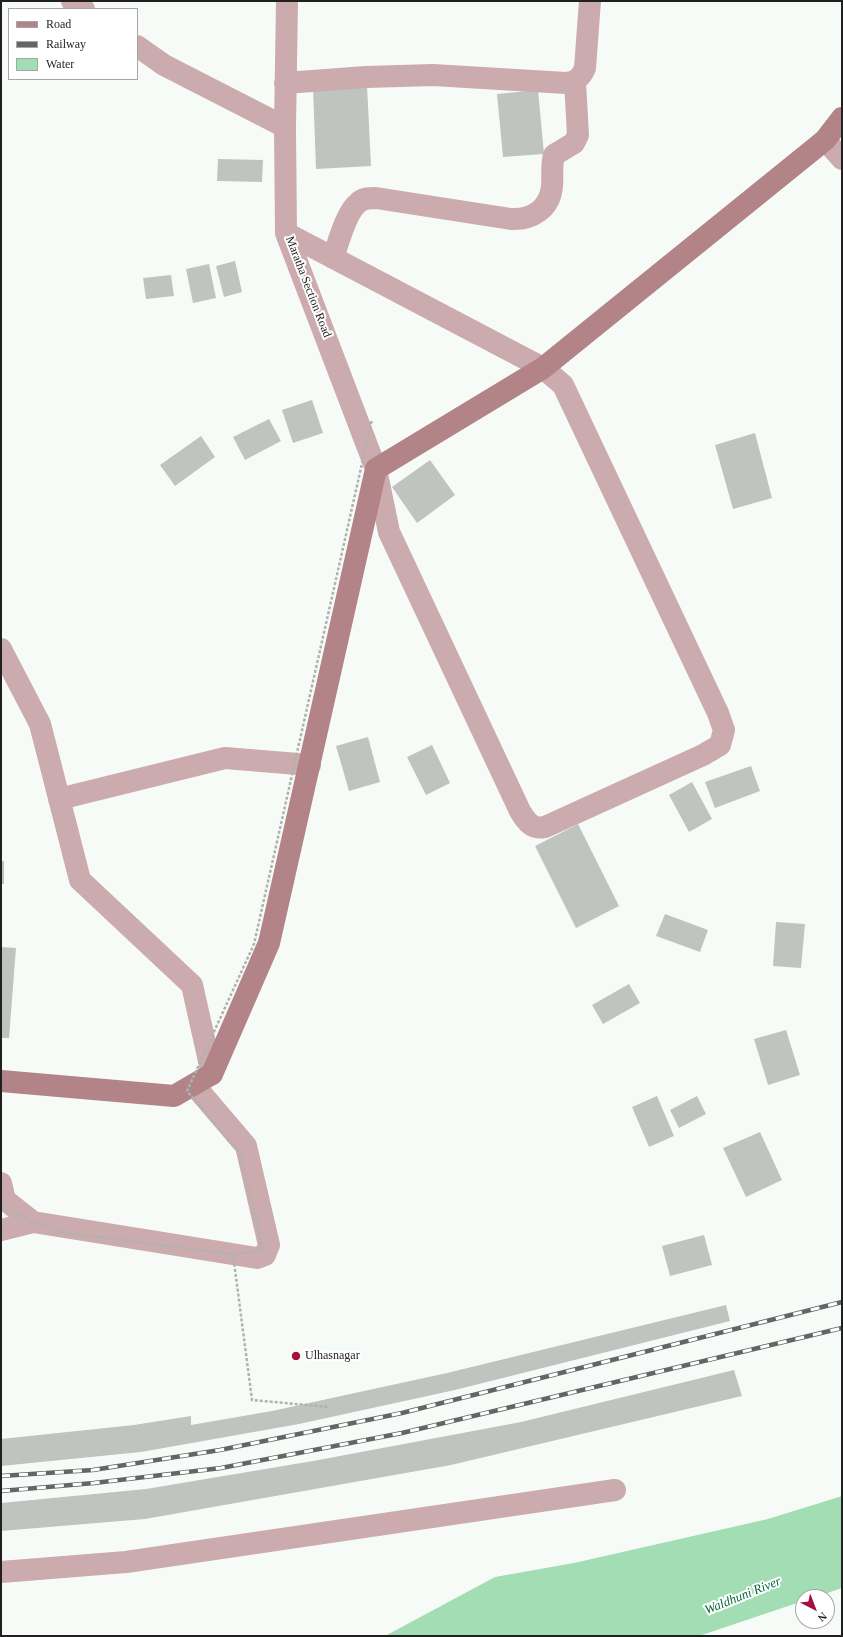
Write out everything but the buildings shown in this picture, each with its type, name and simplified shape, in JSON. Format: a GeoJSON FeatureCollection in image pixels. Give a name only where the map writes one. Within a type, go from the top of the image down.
{"type":"FeatureCollection","features":[{"type":"Feature","properties":{"kind":"street"},"geometry":{"type":"LineString","coordinates":[[72,1],[82,8]]}},
{"type":"Feature","properties":{"kind":"street","name":"Maratha Section Road"},"geometry":{"type":"LineString","coordinates":[[287,1],[285,127],[286,233],[376,469],[389,532],[516,803],[526,820],[532,826],[539,828],[545,827],[703,755],[720,745],[724,730],[718,712],[563,385],[543,368]]}},
{"type":"Feature","properties":{"kind":"street"},"geometry":{"type":"LineString","coordinates":[[286,83],[366,77],[433,75],[566,83],[575,82],[581,76],[585,68],[590,1]]}},
{"type":"Feature","properties":{"kind":"street"},"geometry":{"type":"LineString","coordinates":[[138,47],[164,65],[285,127]]}},
{"type":"Feature","properties":{"kind":"street"},"geometry":{"type":"LineString","coordinates":[[333,258],[351,211],[357,203],[364,199],[376,198],[511,219],[524,220],[535,215],[550,197],[552,186],[551,166],[554,155],[574,143],[578,135],[575,82]]}},
{"type":"Feature","properties":{"kind":"street"},"geometry":{"type":"LineString","coordinates":[[1,1080],[174,1096],[212,1074],[269,943],[376,469],[543,368],[825,140],[842,118]]}},
{"type":"Feature","properties":{"kind":"street"},"geometry":{"type":"LineString","coordinates":[[825,140],[842,159]]}},
{"type":"Feature","properties":{"kind":"street"},"geometry":{"type":"LineString","coordinates":[[286,233],[543,368]]}},
{"type":"Feature","properties":{"kind":"street"},"geometry":{"type":"LineString","coordinates":[[1,649],[40,724],[80,880],[192,986],[212,1074]]}},
{"type":"Feature","properties":{"kind":"street"},"geometry":{"type":"LineString","coordinates":[[59,799],[225,758],[310,765]]}},
{"type":"Feature","properties":{"kind":"street"},"geometry":{"type":"LineString","coordinates":[[1,1230],[33,1222],[257,1258],[265,1255],[269,1245],[246,1146],[194,1085]]}},
{"type":"Feature","properties":{"kind":"street"},"geometry":{"type":"LineString","coordinates":[[1,1182],[5,1200],[33,1222]]}},
{"type":"Feature","properties":{"kind":"street"},"geometry":{"type":"LineString","coordinates":[[1,1572],[126,1562],[615,1490]]}},
{"type":"Feature","properties":{"kind":"path"},"geometry":{"type":"LineString","coordinates":[[1,1197],[3,1209],[59,1232],[233,1254],[263,1251],[240,1153],[187,1091],[254,944],[372,418]]}},
{"type":"Feature","properties":{"kind":"path"},"geometry":{"type":"LineString","coordinates":[[233,1254],[252,1400],[329,1407]]}},
{"type":"Feature","properties":{"kind":"water","name":"Waldhuni River"},"geometry":{"type":"Polygon","coordinates":[[[842,1496],[842,1588],[835,1590],[835,1589],[795,1589],[795,1604],[699,1636],[385,1636],[495,1577],[574,1563],[768,1519],[842,1496]]]}},
{"type":"Feature","properties":{"kind":"railway"},"geometry":{"type":"LineString","coordinates":[[1,1476],[93,1470],[220,1450],[402,1413],[842,1302]]}},
{"type":"Feature","properties":{"kind":"railway"},"geometry":{"type":"LineString","coordinates":[[1,1491],[94,1483],[221,1468],[402,1433],[842,1328]]}},
{"type":"Feature","properties":{"kind":"place","name":"Ulhasnagar"},"geometry":{"type":"Point","coordinates":[296,1356]}}]}
